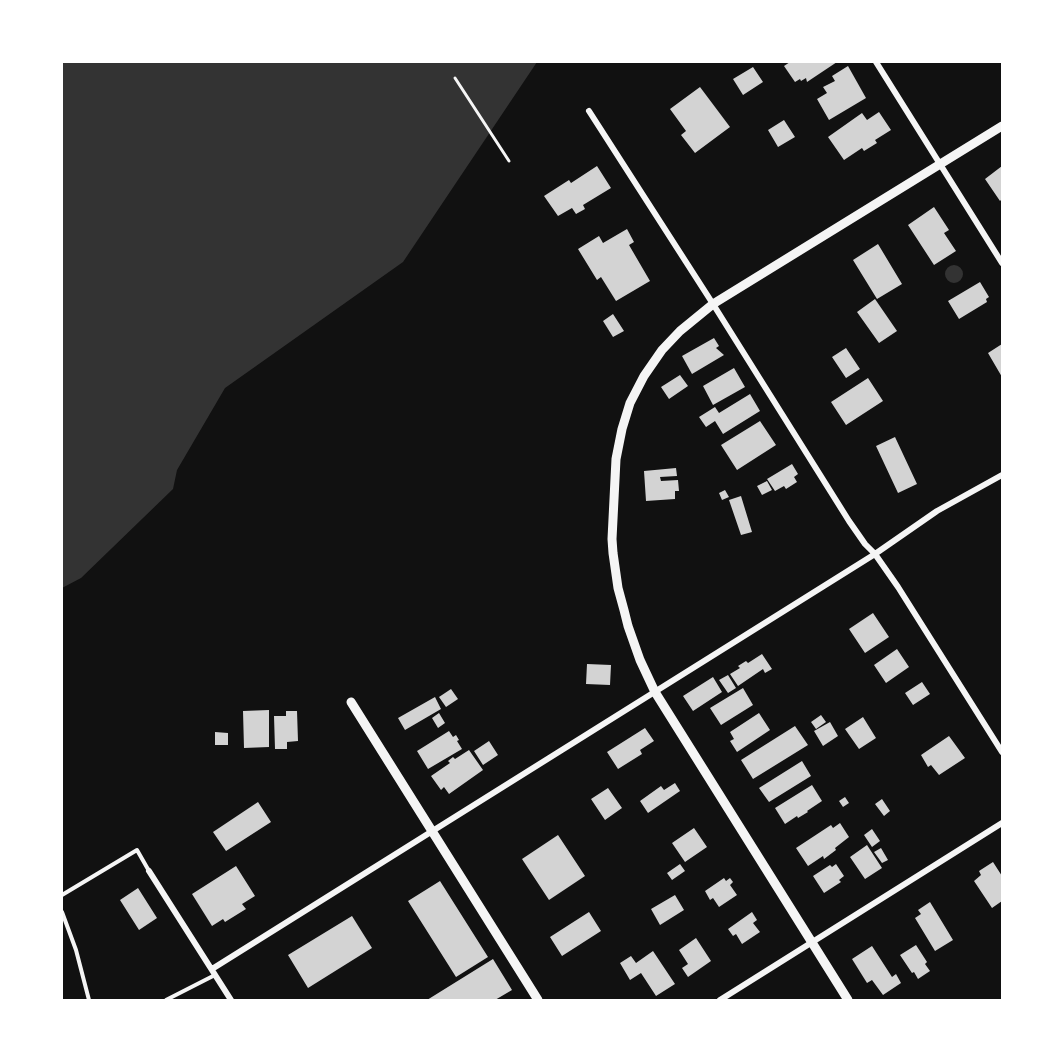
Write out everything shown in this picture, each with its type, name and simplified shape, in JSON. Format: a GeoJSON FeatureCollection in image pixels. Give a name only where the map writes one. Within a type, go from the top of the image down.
{"type":"FeatureCollection","features":[{"type":"Feature","properties":{"kind":"street"},"geometry":{"type":"LineString","coordinates":[[876,62],[1002,263]]}},
{"type":"Feature","properties":{"kind":"street"},"geometry":{"type":"LineString","coordinates":[[589,111],[849,521],[898,587],[1002,752]]}},
{"type":"Feature","properties":{"kind":"street"},"geometry":{"type":"LineString","coordinates":[[848,1000],[655,692],[640,660],[618,588],[612,539],[616,459],[630,403],[644,376],[662,350],[680,331],[713,304],[1002,126]]}},
{"type":"Feature","properties":{"kind":"street"},"geometry":{"type":"LineString","coordinates":[[214,972],[432,831],[875,554],[937,511],[1002,475]]}},
{"type":"Feature","properties":{"kind":"street"},"geometry":{"type":"LineString","coordinates":[[351,702],[538,1000]]}},
{"type":"Feature","properties":{"kind":"street"},"geometry":{"type":"LineString","coordinates":[[720,1000],[1002,823]]}},
{"type":"Feature","properties":{"kind":"street"},"geometry":{"type":"LineString","coordinates":[[149,871],[231,1000]]}},
{"type":"Feature","properties":{"kind":"lane"},"geometry":{"type":"LineString","coordinates":[[62,895],[137,850],[149,871]]}},
{"type":"Feature","properties":{"kind":"lane"},"geometry":{"type":"LineString","coordinates":[[62,912],[76,950],[89,1000]]}},
{"type":"Feature","properties":{"kind":"lane"},"geometry":{"type":"LineString","coordinates":[[166,1000],[214,972]]}},
{"type":"Feature","properties":{"kind":"path"},"geometry":{"type":"LineString","coordinates":[[455,78],[509,161]]}},
{"type":"Feature","properties":{"kind":"shaded area"},"geometry":{"type":"Polygon","coordinates":[[[62,62],[537,62],[403,262],[225,388],[177,470],[173,489],[81,578],[62,588],[62,62]]]}},
{"type":"Feature","properties":{"kind":"shaded area"},"geometry":{"type":"Polygon","coordinates":[[[954,265],[960,268],[963,274],[960,280],[954,283],[948,280],[945,274],[948,268],[954,265]]]}},
{"type":"Feature","properties":{"kind":"building"},"geometry":{"type":"Polygon","coordinates":[[[790,62],[837,62],[807,82],[806,78],[795,82],[784,66],[790,62]]]}},
{"type":"Feature","properties":{"kind":"building"},"geometry":{"type":"Polygon","coordinates":[[[848,66],[866,98],[829,120],[817,99],[827,93],[823,87],[835,81],[832,76],[848,66]]]}},
{"type":"Feature","properties":{"kind":"building"},"geometry":{"type":"Polygon","coordinates":[[[753,67],[763,82],[743,95],[733,79],[753,67]]]}},
{"type":"Feature","properties":{"kind":"building"},"geometry":{"type":"Polygon","coordinates":[[[700,87],[730,127],[695,153],[681,135],[686,131],[670,109],[700,87]]]}},
{"type":"Feature","properties":{"kind":"building"},"geometry":{"type":"Polygon","coordinates":[[[879,112],[891,130],[875,140],[877,143],[864,151],[862,148],[844,160],[828,137],[862,113],[867,120],[879,112]]]}},
{"type":"Feature","properties":{"kind":"building"},"geometry":{"type":"Polygon","coordinates":[[[784,120],[795,137],[778,147],[768,130],[784,120]]]}},
{"type":"Feature","properties":{"kind":"building"},"geometry":{"type":"Polygon","coordinates":[[[597,166],[611,188],[583,205],[585,209],[576,214],[572,208],[558,216],[544,196],[569,180],[571,183],[597,166]]]}},
{"type":"Feature","properties":{"kind":"building"},"geometry":{"type":"Polygon","coordinates":[[[1002,166],[1002,199],[1000,201],[985,179],[1002,166]]]}},
{"type":"Feature","properties":{"kind":"building"},"geometry":{"type":"Polygon","coordinates":[[[934,207],[949,230],[944,233],[956,251],[934,265],[908,225],[934,207]]]}},
{"type":"Feature","properties":{"kind":"building"},"geometry":{"type":"Polygon","coordinates":[[[627,229],[634,242],[629,245],[650,281],[616,301],[601,277],[597,280],[578,249],[599,236],[603,243],[627,229]]]}},
{"type":"Feature","properties":{"kind":"building"},"geometry":{"type":"Polygon","coordinates":[[[878,244],[902,284],[877,299],[853,260],[878,244]]]}},
{"type":"Feature","properties":{"kind":"building"},"geometry":{"type":"Polygon","coordinates":[[[980,282],[989,297],[986,299],[987,302],[959,319],[948,301],[980,282]]]}},
{"type":"Feature","properties":{"kind":"building"},"geometry":{"type":"Polygon","coordinates":[[[875,299],[897,331],[879,343],[857,312],[875,299]]]}},
{"type":"Feature","properties":{"kind":"building"},"geometry":{"type":"Polygon","coordinates":[[[613,314],[624,331],[613,337],[603,321],[613,314]]]}},
{"type":"Feature","properties":{"kind":"building"},"geometry":{"type":"Polygon","coordinates":[[[714,338],[719,346],[716,348],[724,355],[692,374],[682,356],[714,338]]]}},
{"type":"Feature","properties":{"kind":"building"},"geometry":{"type":"Polygon","coordinates":[[[1002,344],[1002,377],[988,353],[1002,344]]]}},
{"type":"Feature","properties":{"kind":"building"},"geometry":{"type":"Polygon","coordinates":[[[846,348],[860,369],[846,378],[832,357],[846,348]]]}},
{"type":"Feature","properties":{"kind":"building"},"geometry":{"type":"Polygon","coordinates":[[[734,368],[745,387],[713,405],[703,386],[734,368]]]}},
{"type":"Feature","properties":{"kind":"building"},"geometry":{"type":"Polygon","coordinates":[[[680,375],[688,386],[669,399],[661,387],[680,375]]]}},
{"type":"Feature","properties":{"kind":"building"},"geometry":{"type":"Polygon","coordinates":[[[868,378],[883,401],[846,425],[831,402],[868,378]]]}},
{"type":"Feature","properties":{"kind":"building"},"geometry":{"type":"Polygon","coordinates":[[[750,394],[760,411],[723,434],[715,421],[706,427],[699,417],[715,407],[719,413],[750,394]]]}},
{"type":"Feature","properties":{"kind":"building"},"geometry":{"type":"Polygon","coordinates":[[[760,421],[776,445],[737,470],[721,445],[760,421]]]}},
{"type":"Feature","properties":{"kind":"building"},"geometry":{"type":"Polygon","coordinates":[[[895,437],[917,484],[898,493],[876,446],[895,437]]]}},
{"type":"Feature","properties":{"kind":"building"},"geometry":{"type":"Polygon","coordinates":[[[792,464],[798,474],[794,477],[797,482],[786,489],[784,486],[775,491],[767,479],[792,464]]]}},
{"type":"Feature","properties":{"kind":"building"},"geometry":{"type":"Polygon","coordinates":[[[676,468],[677,476],[660,477],[661,481],[678,480],[679,491],[675,491],[675,499],[646,501],[644,471],[676,468]]]}},
{"type":"Feature","properties":{"kind":"building"},"geometry":{"type":"Polygon","coordinates":[[[767,481],[772,490],[762,495],[757,486],[767,481]]]}},
{"type":"Feature","properties":{"kind":"building"},"geometry":{"type":"Polygon","coordinates":[[[725,490],[729,497],[722,500],[719,493],[725,490]]]}},
{"type":"Feature","properties":{"kind":"building"},"geometry":{"type":"Polygon","coordinates":[[[741,496],[752,532],[741,535],[729,500],[741,496]]]}},
{"type":"Feature","properties":{"kind":"building"},"geometry":{"type":"Polygon","coordinates":[[[873,613],[889,637],[865,653],[849,629],[873,613]]]}},
{"type":"Feature","properties":{"kind":"building"},"geometry":{"type":"Polygon","coordinates":[[[897,649],[909,667],[886,683],[874,665],[897,649]]]}},
{"type":"Feature","properties":{"kind":"building"},"geometry":{"type":"Polygon","coordinates":[[[762,654],[772,669],[765,673],[763,669],[738,686],[730,674],[746,661],[748,663],[762,654]]]}},
{"type":"Feature","properties":{"kind":"building"},"geometry":{"type":"Polygon","coordinates":[[[587,664],[611,665],[610,685],[586,684],[587,664]]]}},
{"type":"Feature","properties":{"kind":"building"},"geometry":{"type":"Polygon","coordinates":[[[728,675],[736,688],[728,693],[719,680],[728,675]]]}},
{"type":"Feature","properties":{"kind":"building"},"geometry":{"type":"Polygon","coordinates":[[[713,677],[722,692],[693,711],[683,696],[713,677]]]}},
{"type":"Feature","properties":{"kind":"building"},"geometry":{"type":"Polygon","coordinates":[[[922,682],[930,694],[913,705],[905,693],[922,682]]]}},
{"type":"Feature","properties":{"kind":"building"},"geometry":{"type":"Polygon","coordinates":[[[743,688],[753,705],[721,725],[710,708],[743,688]]]}},
{"type":"Feature","properties":{"kind":"building"},"geometry":{"type":"Polygon","coordinates":[[[451,689],[458,699],[446,707],[439,697],[451,689]]]}},
{"type":"Feature","properties":{"kind":"building"},"geometry":{"type":"Polygon","coordinates":[[[435,697],[441,709],[405,730],[398,718],[435,697]]]}},
{"type":"Feature","properties":{"kind":"building"},"geometry":{"type":"Polygon","coordinates":[[[269,710],[269,747],[244,748],[243,711],[269,710]]]}},
{"type":"Feature","properties":{"kind":"building"},"geometry":{"type":"Polygon","coordinates":[[[286,711],[297,711],[298,741],[287,742],[287,749],[275,749],[274,716],[286,716],[286,711]]]}},
{"type":"Feature","properties":{"kind":"building"},"geometry":{"type":"Polygon","coordinates":[[[439,713],[445,723],[438,728],[432,718],[439,713]]]}},
{"type":"Feature","properties":{"kind":"building"},"geometry":{"type":"Polygon","coordinates":[[[759,713],[770,730],[737,752],[730,741],[734,739],[730,732],[759,713]]]}},
{"type":"Feature","properties":{"kind":"building"},"geometry":{"type":"Polygon","coordinates":[[[821,715],[826,722],[816,729],[811,722],[821,715]]]}},
{"type":"Feature","properties":{"kind":"building"},"geometry":{"type":"Polygon","coordinates":[[[863,717],[876,738],[859,749],[845,729],[863,717]]]}},
{"type":"Feature","properties":{"kind":"building"},"geometry":{"type":"Polygon","coordinates":[[[830,722],[838,736],[823,746],[814,731],[830,722]]]}},
{"type":"Feature","properties":{"kind":"building"},"geometry":{"type":"Polygon","coordinates":[[[795,726],[808,745],[753,779],[741,760],[795,726]]]}},
{"type":"Feature","properties":{"kind":"building"},"geometry":{"type":"Polygon","coordinates":[[[645,728],[654,741],[640,750],[642,754],[618,769],[607,752],[645,728]]]}},
{"type":"Feature","properties":{"kind":"building"},"geometry":{"type":"Polygon","coordinates":[[[449,731],[453,737],[456,735],[462,749],[428,769],[417,751],[449,731]]]}},
{"type":"Feature","properties":{"kind":"building"},"geometry":{"type":"Polygon","coordinates":[[[215,732],[228,733],[228,745],[215,745],[215,732]]]}},
{"type":"Feature","properties":{"kind":"building"},"geometry":{"type":"Polygon","coordinates":[[[949,736],[965,758],[939,775],[931,765],[928,767],[921,755],[949,736]]]}},
{"type":"Feature","properties":{"kind":"building"},"geometry":{"type":"Polygon","coordinates":[[[489,741],[498,755],[483,765],[474,751],[489,741]]]}},
{"type":"Feature","properties":{"kind":"building"},"geometry":{"type":"Polygon","coordinates":[[[469,750],[483,770],[449,794],[444,787],[441,790],[431,776],[450,763],[448,761],[453,757],[455,759],[469,750]]]}},
{"type":"Feature","properties":{"kind":"building"},"geometry":{"type":"Polygon","coordinates":[[[802,761],[811,776],[769,802],[759,788],[802,761]]]}},
{"type":"Feature","properties":{"kind":"building"},"geometry":{"type":"Polygon","coordinates":[[[675,783],[680,791],[648,813],[640,801],[661,786],[664,790],[675,783]]]}},
{"type":"Feature","properties":{"kind":"building"},"geometry":{"type":"Polygon","coordinates":[[[812,785],[822,801],[808,812],[785,824],[775,808],[812,785]]]}},
{"type":"Feature","properties":{"kind":"building"},"geometry":{"type":"Polygon","coordinates":[[[608,788],[622,808],[605,820],[591,799],[608,788]]]}},
{"type":"Feature","properties":{"kind":"building"},"geometry":{"type":"Polygon","coordinates":[[[845,797],[849,803],[843,807],[839,801],[845,797]]]}},
{"type":"Feature","properties":{"kind":"building"},"geometry":{"type":"Polygon","coordinates":[[[882,799],[890,811],[884,816],[875,804],[882,799]]]}},
{"type":"Feature","properties":{"kind":"building"},"geometry":{"type":"Polygon","coordinates":[[[258,802],[271,822],[226,851],[213,832],[258,802]]]}},
{"type":"Feature","properties":{"kind":"building"},"geometry":{"type":"Polygon","coordinates":[[[840,823],[849,837],[824,859],[823,856],[808,866],[796,848],[831,825],[833,828],[840,823]]]}},
{"type":"Feature","properties":{"kind":"building"},"geometry":{"type":"Polygon","coordinates":[[[694,828],[707,847],[685,862],[672,843],[694,828]]]}},
{"type":"Feature","properties":{"kind":"building"},"geometry":{"type":"Polygon","coordinates":[[[872,829],[880,841],[872,847],[864,835],[872,829]]]}},
{"type":"Feature","properties":{"kind":"building"},"geometry":{"type":"Polygon","coordinates":[[[558,835],[585,876],[549,900],[522,859],[558,835]]]}},
{"type":"Feature","properties":{"kind":"building"},"geometry":{"type":"Polygon","coordinates":[[[867,845],[882,868],[865,879],[850,857],[867,845]]]}},
{"type":"Feature","properties":{"kind":"building"},"geometry":{"type":"Polygon","coordinates":[[[881,848],[888,860],[882,863],[874,852],[881,848]]]}},
{"type":"Feature","properties":{"kind":"building"},"geometry":{"type":"Polygon","coordinates":[[[993,862],[1002,876],[1002,901],[992,908],[974,881],[981,875],[979,871],[993,862]]]}},
{"type":"Feature","properties":{"kind":"building"},"geometry":{"type":"Polygon","coordinates":[[[680,864],[685,871],[672,880],[667,873],[680,864]]]}},
{"type":"Feature","properties":{"kind":"building"},"geometry":{"type":"Polygon","coordinates":[[[836,864],[844,876],[839,880],[841,882],[824,893],[813,876],[830,865],[832,867],[836,864]]]}},
{"type":"Feature","properties":{"kind":"building"},"geometry":{"type":"Polygon","coordinates":[[[236,866],[255,896],[242,904],[246,909],[225,922],[223,919],[212,926],[192,894],[236,866]]]}},
{"type":"Feature","properties":{"kind":"building"},"geometry":{"type":"Polygon","coordinates":[[[724,878],[726,881],[730,878],[733,882],[730,885],[737,895],[719,907],[713,898],[710,900],[705,891],[724,878]]]}},
{"type":"Feature","properties":{"kind":"building"},"geometry":{"type":"Polygon","coordinates":[[[440,881],[488,957],[456,977],[408,901],[440,881]]]}},
{"type":"Feature","properties":{"kind":"building"},"geometry":{"type":"Polygon","coordinates":[[[138,888],[157,918],[139,930],[120,900],[138,888]]]}},
{"type":"Feature","properties":{"kind":"building"},"geometry":{"type":"Polygon","coordinates":[[[675,895],[684,910],[660,925],[651,909],[675,895]]]}},
{"type":"Feature","properties":{"kind":"building"},"geometry":{"type":"Polygon","coordinates":[[[930,902],[953,940],[935,951],[915,918],[921,914],[918,910],[930,902]]]}},
{"type":"Feature","properties":{"kind":"building"},"geometry":{"type":"Polygon","coordinates":[[[589,912],[601,931],[562,956],[550,937],[589,912]]]}},
{"type":"Feature","properties":{"kind":"building"},"geometry":{"type":"Polygon","coordinates":[[[752,912],[757,920],[753,923],[760,932],[742,944],[736,934],[733,936],[728,929],[752,912]]]}},
{"type":"Feature","properties":{"kind":"building"},"geometry":{"type":"Polygon","coordinates":[[[352,916],[372,948],[308,988],[288,955],[352,916]]]}},
{"type":"Feature","properties":{"kind":"building"},"geometry":{"type":"Polygon","coordinates":[[[696,938],[711,961],[688,977],[682,968],[688,964],[679,950],[696,938]]]}},
{"type":"Feature","properties":{"kind":"building"},"geometry":{"type":"Polygon","coordinates":[[[916,945],[930,971],[918,979],[900,955],[916,945]]]}},
{"type":"Feature","properties":{"kind":"building"},"geometry":{"type":"Polygon","coordinates":[[[872,946],[892,977],[896,974],[901,983],[883,995],[872,980],[867,983],[852,959],[872,946]]]}},
{"type":"Feature","properties":{"kind":"building"},"geometry":{"type":"Polygon","coordinates":[[[653,951],[675,984],[656,996],[641,973],[630,980],[620,963],[631,956],[636,963],[653,951]]]}},
{"type":"Feature","properties":{"kind":"building"},"geometry":{"type":"Polygon","coordinates":[[[493,959],[512,990],[495,1000],[427,1000],[493,959]]]}}]}
